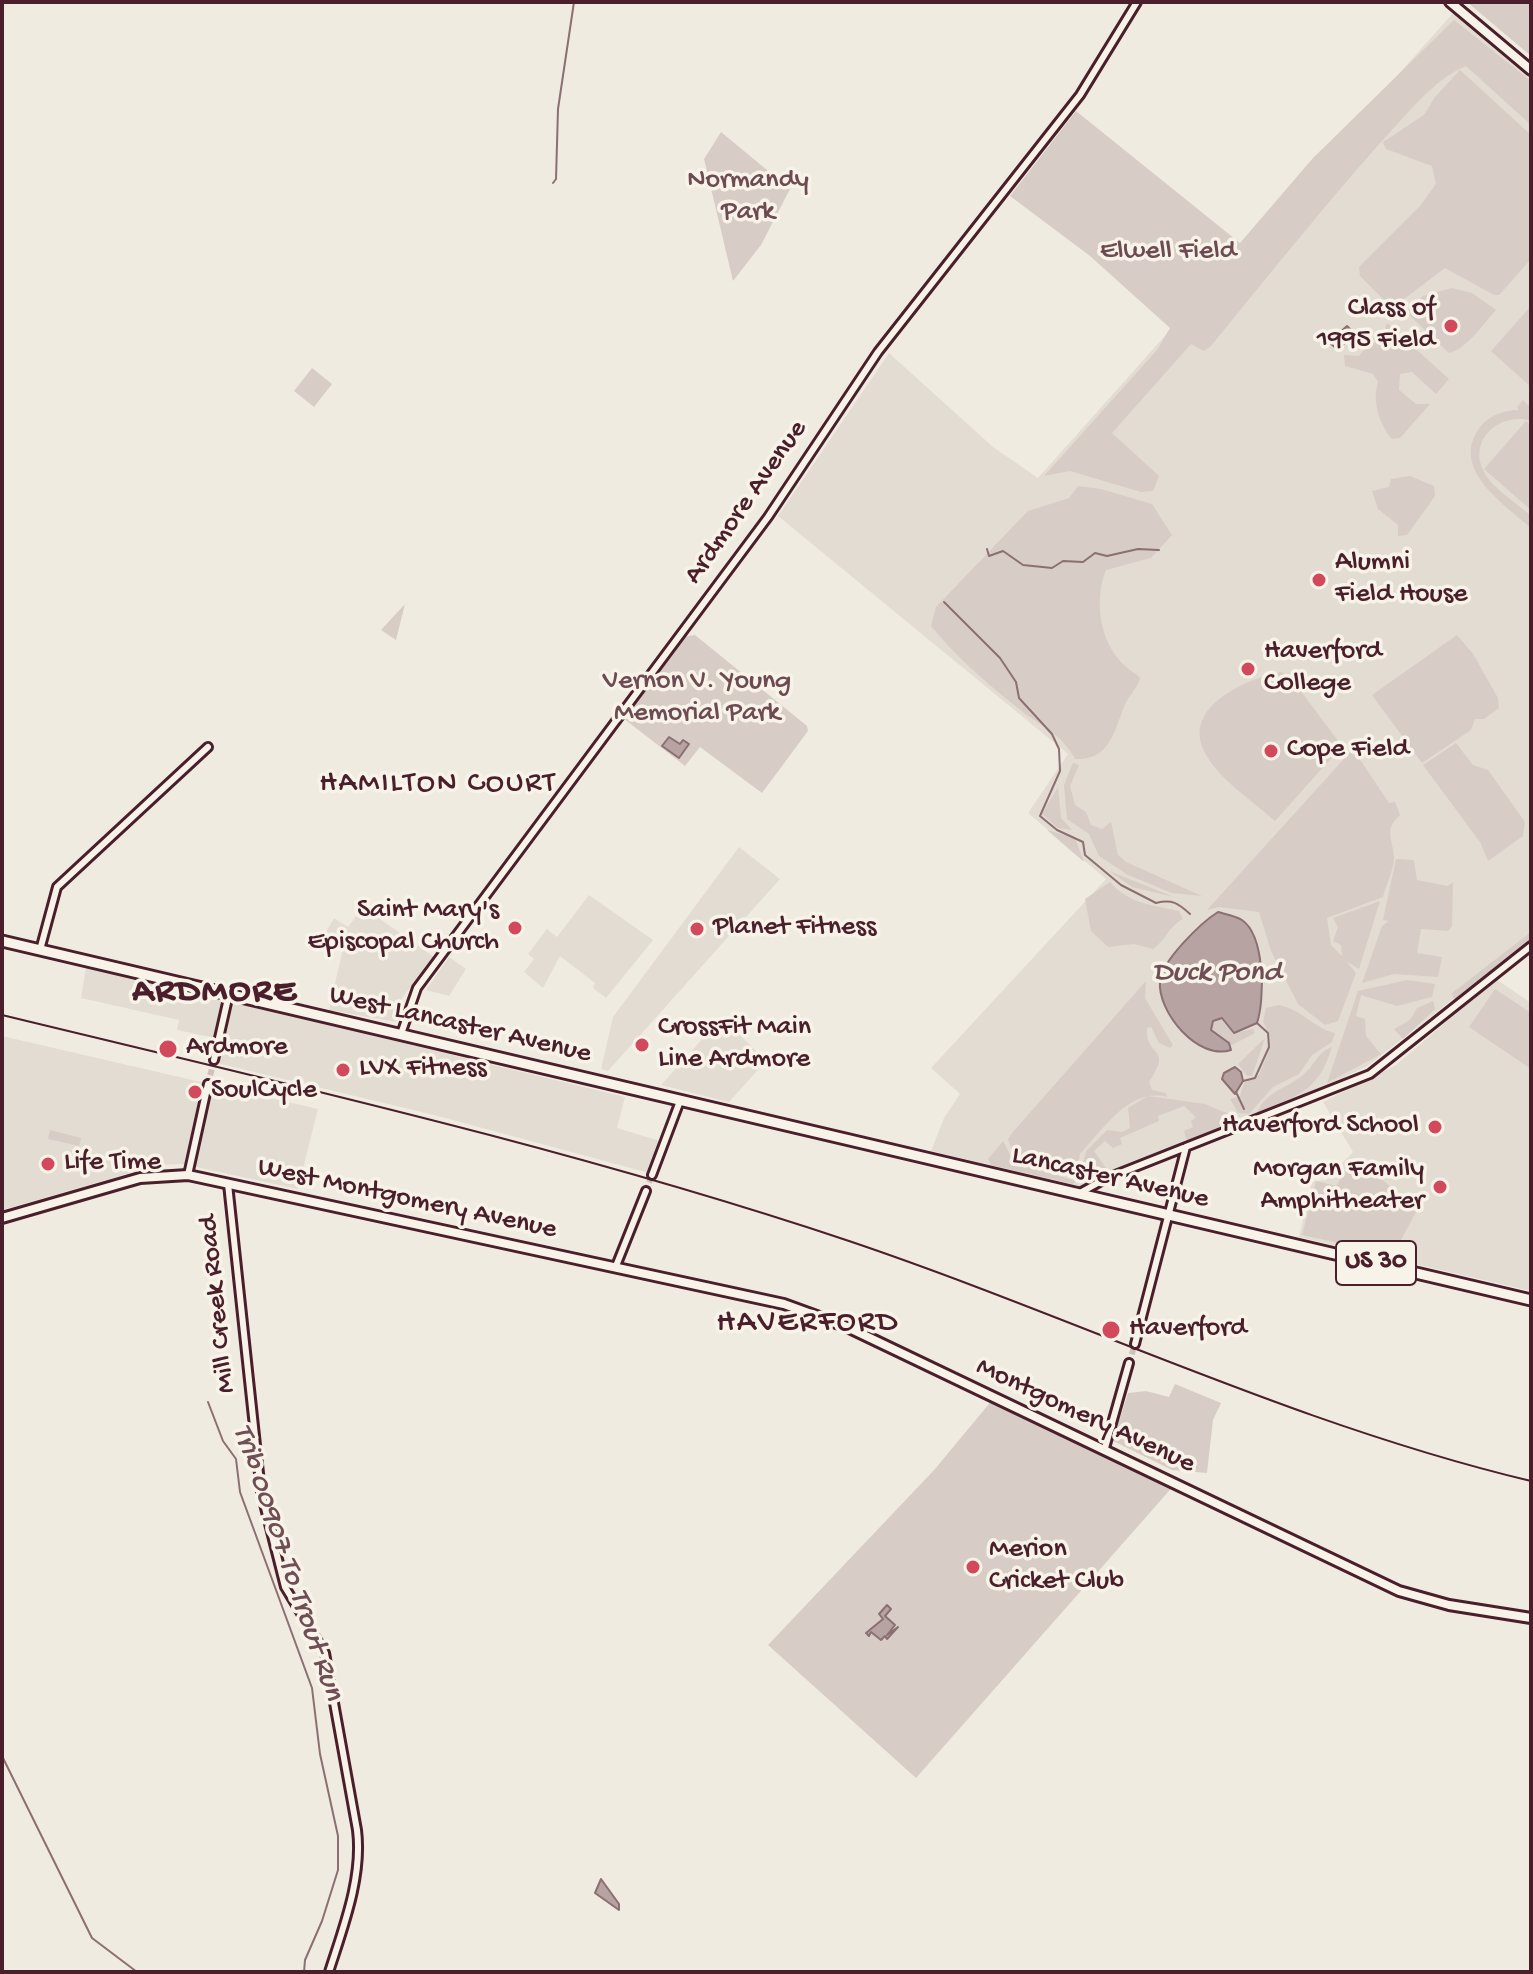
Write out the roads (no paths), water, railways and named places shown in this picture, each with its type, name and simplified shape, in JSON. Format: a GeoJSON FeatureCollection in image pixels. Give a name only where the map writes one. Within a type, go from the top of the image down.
{"type":"FeatureCollection","features":[{"type":"Feature","properties":{"kind":"highway","name":"US 30"},"geometry":{"type":"LineString","coordinates":[[2,941],[40,950]]}},
{"type":"Feature","properties":{"kind":"highway","name":"West Lancaster Avenue"},"geometry":{"type":"LineString","coordinates":[[40,950],[680,1101]]}},
{"type":"Feature","properties":{"kind":"highway","name":"Lancaster Avenue"},"geometry":{"type":"LineString","coordinates":[[680,1101],[1531,1300]]}},
{"type":"Feature","properties":{"kind":"main road"},"geometry":{"type":"LineString","coordinates":[[1450,2],[1531,70]]}},
{"type":"Feature","properties":{"kind":"main road","name":"West Montgomery Avenue"},"geometry":{"type":"LineString","coordinates":[[2,1218],[140,1178],[188,1175],[616,1266]]}},
{"type":"Feature","properties":{"kind":"main road","name":"Montgomery Avenue"},"geometry":{"type":"LineString","coordinates":[[616,1266],[816,1313],[1105,1448],[1399,1591],[1449,1605],[1531,1618]]}},
{"type":"Feature","properties":{"kind":"street","name":"Ardmore Avenue"},"geometry":{"type":"LineString","coordinates":[[401,1034],[410,1003],[425,978],[768,517],[878,352],[1080,95],[1137,2]]}},
{"type":"Feature","properties":{"kind":"street"},"geometry":{"type":"LineString","coordinates":[[40,950],[57,887],[208,747]]}},
{"type":"Feature","properties":{"kind":"street"},"geometry":{"type":"LineString","coordinates":[[1078,1194],[1362,1077],[1445,1016],[1531,946]]}},
{"type":"Feature","properties":{"kind":"street"},"geometry":{"type":"LineString","coordinates":[[214,1060],[229,994]]}},
{"type":"Feature","properties":{"kind":"street"},"geometry":{"type":"LineString","coordinates":[[188,1175],[208,1084]]}},
{"type":"Feature","properties":{"kind":"street"},"geometry":{"type":"LineString","coordinates":[[652,1175],[680,1101]]}},
{"type":"Feature","properties":{"kind":"street"},"geometry":{"type":"LineString","coordinates":[[1135,1344],[1186,1147]]}},
{"type":"Feature","properties":{"kind":"street","name":"Mill Creek Road"},"geometry":{"type":"LineString","coordinates":[[228,1184],[261,1492],[285,1587],[325,1653],[357,1830],[359,1850],[356,1875],[329,1972]]}},
{"type":"Feature","properties":{"kind":"street"},"geometry":{"type":"LineString","coordinates":[[616,1266],[646,1191]]}},
{"type":"Feature","properties":{"kind":"street"},"geometry":{"type":"LineString","coordinates":[[1105,1448],[1129,1363]]}},
{"type":"Feature","properties":{"kind":"water"},"geometry":{"type":"Polygon","coordinates":[[[1347,326],[1354,333],[1338,350],[1329,342],[1347,326]]]}},
{"type":"Feature","properties":{"kind":"water"},"geometry":{"type":"Polygon","coordinates":[[[669,737],[680,744],[683,740],[689,744],[679,758],[662,746],[669,737]]]}},
{"type":"Feature","properties":{"kind":"water","name":"Duck Pond"},"geometry":{"type":"Polygon","coordinates":[[[1218,912],[1242,920],[1250,928],[1259,953],[1262,984],[1257,1023],[1234,1033],[1222,1018],[1213,1021],[1211,1030],[1229,1043],[1231,1050],[1218,1051],[1193,1041],[1172,1019],[1165,1006],[1160,981],[1162,972],[1175,953],[1218,912]]]}},
{"type":"Feature","properties":{"kind":"water"},"geometry":{"type":"Polygon","coordinates":[[[1235,1067],[1241,1072],[1243,1081],[1235,1094],[1222,1079],[1224,1073],[1235,1067]]]}},
{"type":"Feature","properties":{"kind":"water"},"geometry":{"type":"Polygon","coordinates":[[[887,1605],[891,1609],[885,1616],[895,1625],[887,1635],[898,1627],[887,1639],[885,1636],[881,1640],[871,1632],[869,1636],[866,1633],[883,1619],[879,1614],[887,1605]]]}},
{"type":"Feature","properties":{"kind":"water"},"geometry":{"type":"Polygon","coordinates":[[[601,1879],[619,1904],[619,1910],[595,1893],[601,1879]]]}},
{"type":"Feature","properties":{"kind":"waterway"},"geometry":{"type":"LineString","coordinates":[[553,183],[556,179],[558,109],[574,2]]}},
{"type":"Feature","properties":{"kind":"waterway"},"geometry":{"type":"LineString","coordinates":[[987,549],[989,556],[1003,551],[1023,565],[1052,568],[1063,561],[1083,562],[1095,553],[1107,556],[1138,549],[1159,550]]}},
{"type":"Feature","properties":{"kind":"waterway"},"geometry":{"type":"LineString","coordinates":[[944,602],[1000,658],[1016,682],[1019,698],[1052,734],[1059,749],[1060,771],[1040,816],[1057,830],[1083,842],[1085,855],[1121,885],[1156,903],[1174,903],[1190,914]]}},
{"type":"Feature","properties":{"kind":"waterway"},"geometry":{"type":"LineString","coordinates":[[1243,1081],[1255,1078],[1269,1047],[1268,1033],[1257,1023]]}},
{"type":"Feature","properties":{"kind":"waterway"},"geometry":{"type":"LineString","coordinates":[[1236,1092],[1244,1109]]}},
{"type":"Feature","properties":{"kind":"waterway","name":"Trib 00907 To Trout Run"},"geometry":{"type":"LineString","coordinates":[[208,1402],[223,1441],[236,1459],[240,1492],[312,1688],[320,1754],[338,1836],[338,1870],[322,1921],[305,1960],[304,1972]]}},
{"type":"Feature","properties":{"kind":"waterway"},"geometry":{"type":"LineString","coordinates":[[2,1756],[92,1938],[137,1972]]}},
{"type":"Feature","properties":{"kind":"tunnel"},"geometry":{"type":"LineString","coordinates":[[208,1084],[214,1060]]}},
{"type":"Feature","properties":{"kind":"tunnel"},"geometry":{"type":"LineString","coordinates":[[646,1191],[652,1175]]}},
{"type":"Feature","properties":{"kind":"tunnel"},"geometry":{"type":"LineString","coordinates":[[1129,1363],[1135,1344]]}},
{"type":"Feature","properties":{"kind":"railway"},"geometry":{"type":"LineString","coordinates":[[2,1015],[428,1119],[744,1207],[934,1271],[1357,1431],[1531,1481]]}},
{"type":"Feature","properties":{"kind":"place","name":"Class of 1995 Field"},"geometry":{"type":"Point","coordinates":[1451,326]}},
{"type":"Feature","properties":{"kind":"place","name":"Alumni Field House"},"geometry":{"type":"Point","coordinates":[1319,580]}},
{"type":"Feature","properties":{"kind":"place","name":"Haverford College"},"geometry":{"type":"Point","coordinates":[1248,669]}},
{"type":"Feature","properties":{"kind":"place","name":"Cope Field"},"geometry":{"type":"Point","coordinates":[1271,751]}},
{"type":"Feature","properties":{"kind":"place","name":"Saint Mary's Episcopal Church"},"geometry":{"type":"Point","coordinates":[515,928]}},
{"type":"Feature","properties":{"kind":"place","name":"Planet Fitness"},"geometry":{"type":"Point","coordinates":[697,929]}},
{"type":"Feature","properties":{"kind":"place","name":"CrossFit Main Line Ardmore"},"geometry":{"type":"Point","coordinates":[642,1045]}},
{"type":"Feature","properties":{"kind":"place","name":"Ardmore"},"geometry":{"type":"Point","coordinates":[168,1049]}},
{"type":"Feature","properties":{"kind":"place","name":"LVX Fitness"},"geometry":{"type":"Point","coordinates":[343,1070]}},
{"type":"Feature","properties":{"kind":"place","name":"SoulCycle"},"geometry":{"type":"Point","coordinates":[195,1092]}},
{"type":"Feature","properties":{"kind":"place","name":"Haverford School"},"geometry":{"type":"Point","coordinates":[1435,1127]}},
{"type":"Feature","properties":{"kind":"place","name":"Life Time"},"geometry":{"type":"Point","coordinates":[48,1164]}},
{"type":"Feature","properties":{"kind":"place","name":"Morgan Family Amphitheater"},"geometry":{"type":"Point","coordinates":[1440,1187]}},
{"type":"Feature","properties":{"kind":"place","name":"Haverford"},"geometry":{"type":"Point","coordinates":[1111,1330]}},
{"type":"Feature","properties":{"kind":"place","name":"Merion Cricket Club"},"geometry":{"type":"Point","coordinates":[973,1567]}},
{"type":"Feature","properties":{"kind":"district","name":"HAMILTON COURT"},"geometry":{"type":"Point","coordinates":[438,785]}},
{"type":"Feature","properties":{"kind":"district","name":"ARDMORE"},"geometry":{"type":"Point","coordinates":[215,993]}},
{"type":"Feature","properties":{"kind":"district","name":"HAVERFORD"},"geometry":{"type":"Point","coordinates":[808,1324]}},
{"type":"Feature","properties":{"kind":"park label","name":"Normandy Park"},"geometry":{"type":"Point","coordinates":[748,198]}},
{"type":"Feature","properties":{"kind":"park label","name":"Elwell Field"},"geometry":{"type":"Point","coordinates":[1168,253]}},
{"type":"Feature","properties":{"kind":"park label","name":"Vernon V. Young Memorial Park"},"geometry":{"type":"Point","coordinates":[697,699]}}]}
